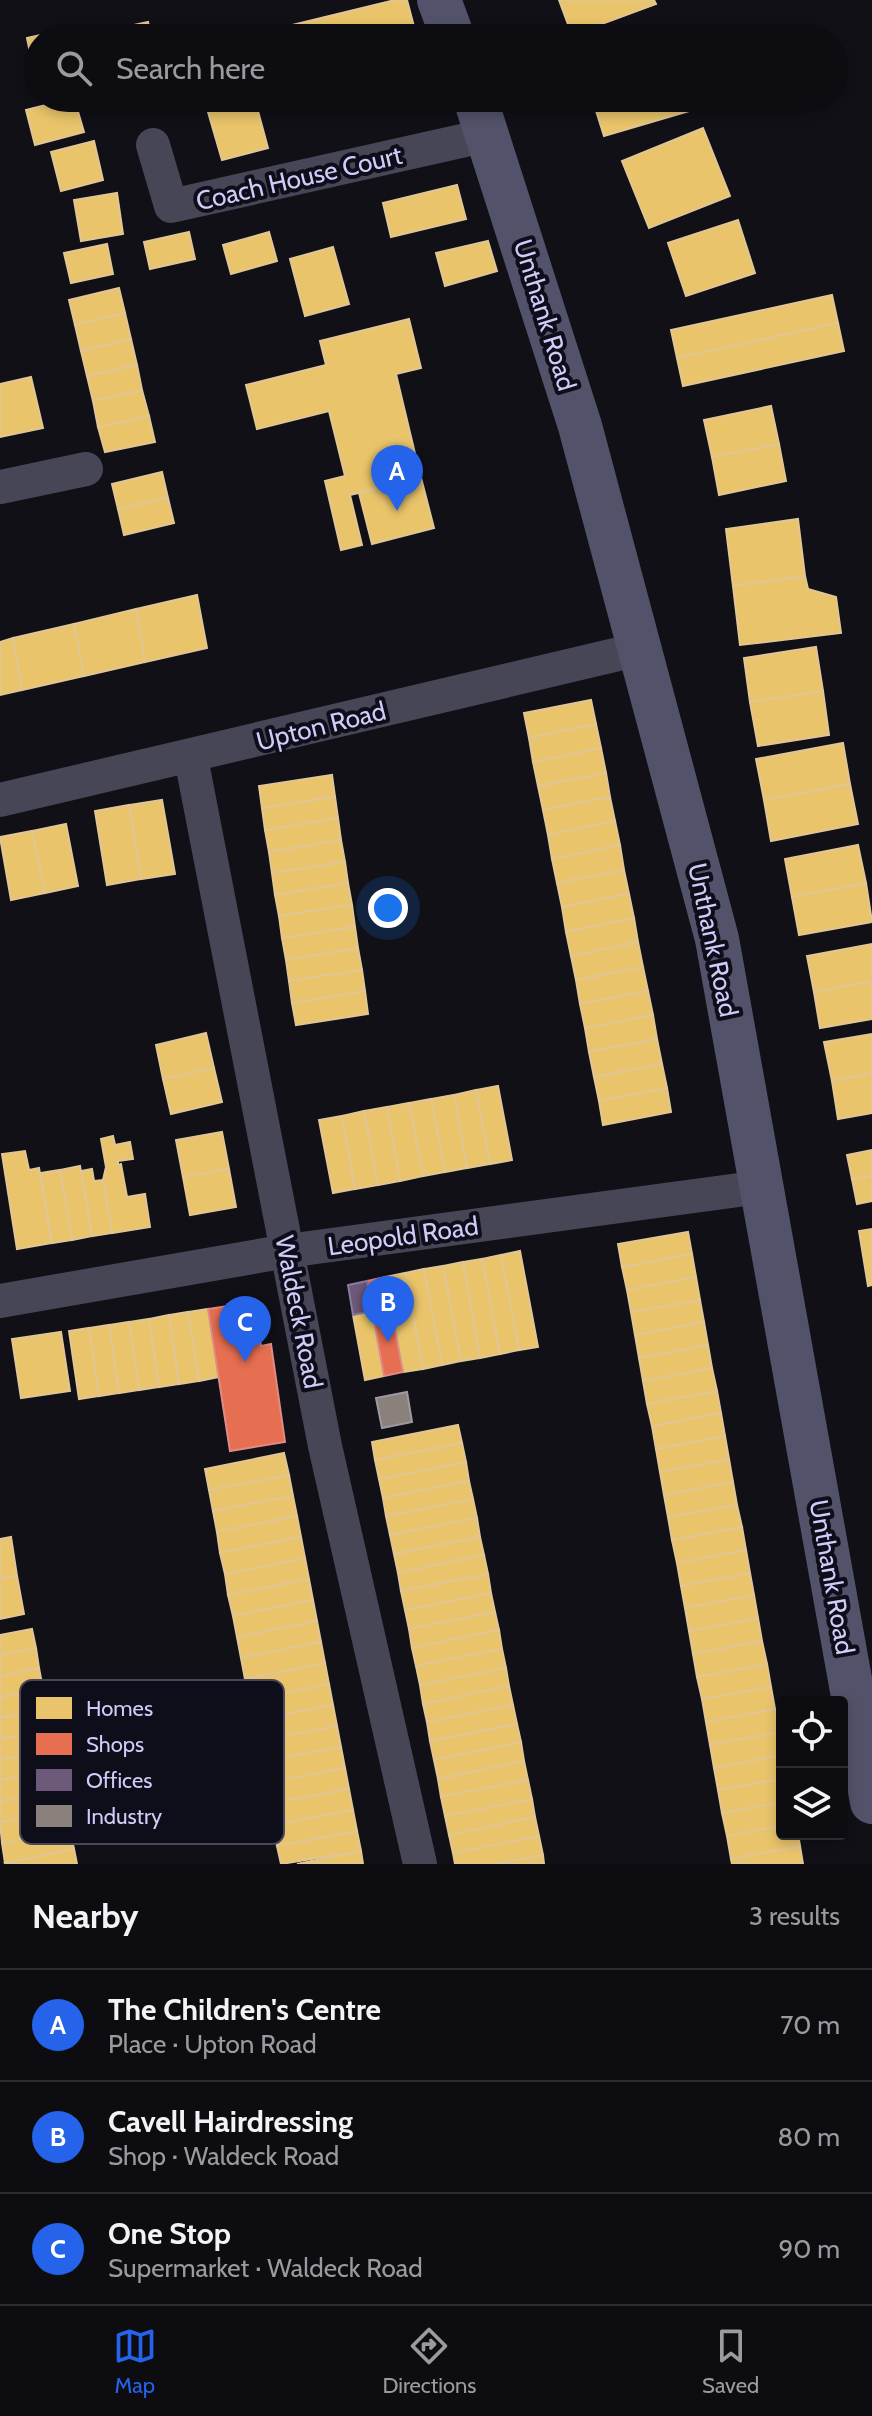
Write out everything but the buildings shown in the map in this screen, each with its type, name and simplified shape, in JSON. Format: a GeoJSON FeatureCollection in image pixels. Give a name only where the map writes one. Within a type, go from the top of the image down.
{"type":"FeatureCollection","features":[{"type":"Feature","properties":{"kind":"street"},"geometry":{"type":"LineString","coordinates":[[439,0],[448,24]]}},
{"type":"Feature","properties":{"kind":"street","name":"Coach House Court"},"geometry":{"type":"LineString","coordinates":[[153,145],[171,206],[482,117]]}},
{"type":"Feature","properties":{"kind":"street","name":"Unthank Road"},"geometry":{"type":"LineString","coordinates":[[482,117],[580,426],[717,939],[872,1802]]}},
{"type":"Feature","properties":{"kind":"street"},"geometry":{"type":"LineString","coordinates":[[0,487],[86,469]]}},
{"type":"Feature","properties":{"kind":"street","name":"Upton Road"},"geometry":{"type":"LineString","coordinates":[[0,800],[191,758],[640,649]]}},
{"type":"Feature","properties":{"kind":"street","name":"Waldeck Road"},"geometry":{"type":"LineString","coordinates":[[191,758],[325,1446],[420,1864]]}},
{"type":"Feature","properties":{"kind":"street","name":"Leopold Road"},"geometry":{"type":"LineString","coordinates":[[0,1301],[287,1251],[761,1187]]}},
{"type":"Feature","properties":{"kind":"place","name":"The Children's Centre"},"geometry":{"type":"Point","coordinates":[397,511]}},
{"type":"Feature","properties":{"kind":"place","name":"Cavell Hairdressing"},"geometry":{"type":"Point","coordinates":[388,1342]}},
{"type":"Feature","properties":{"kind":"place","name":"One Stop"},"geometry":{"type":"Point","coordinates":[245,1362]}}]}
